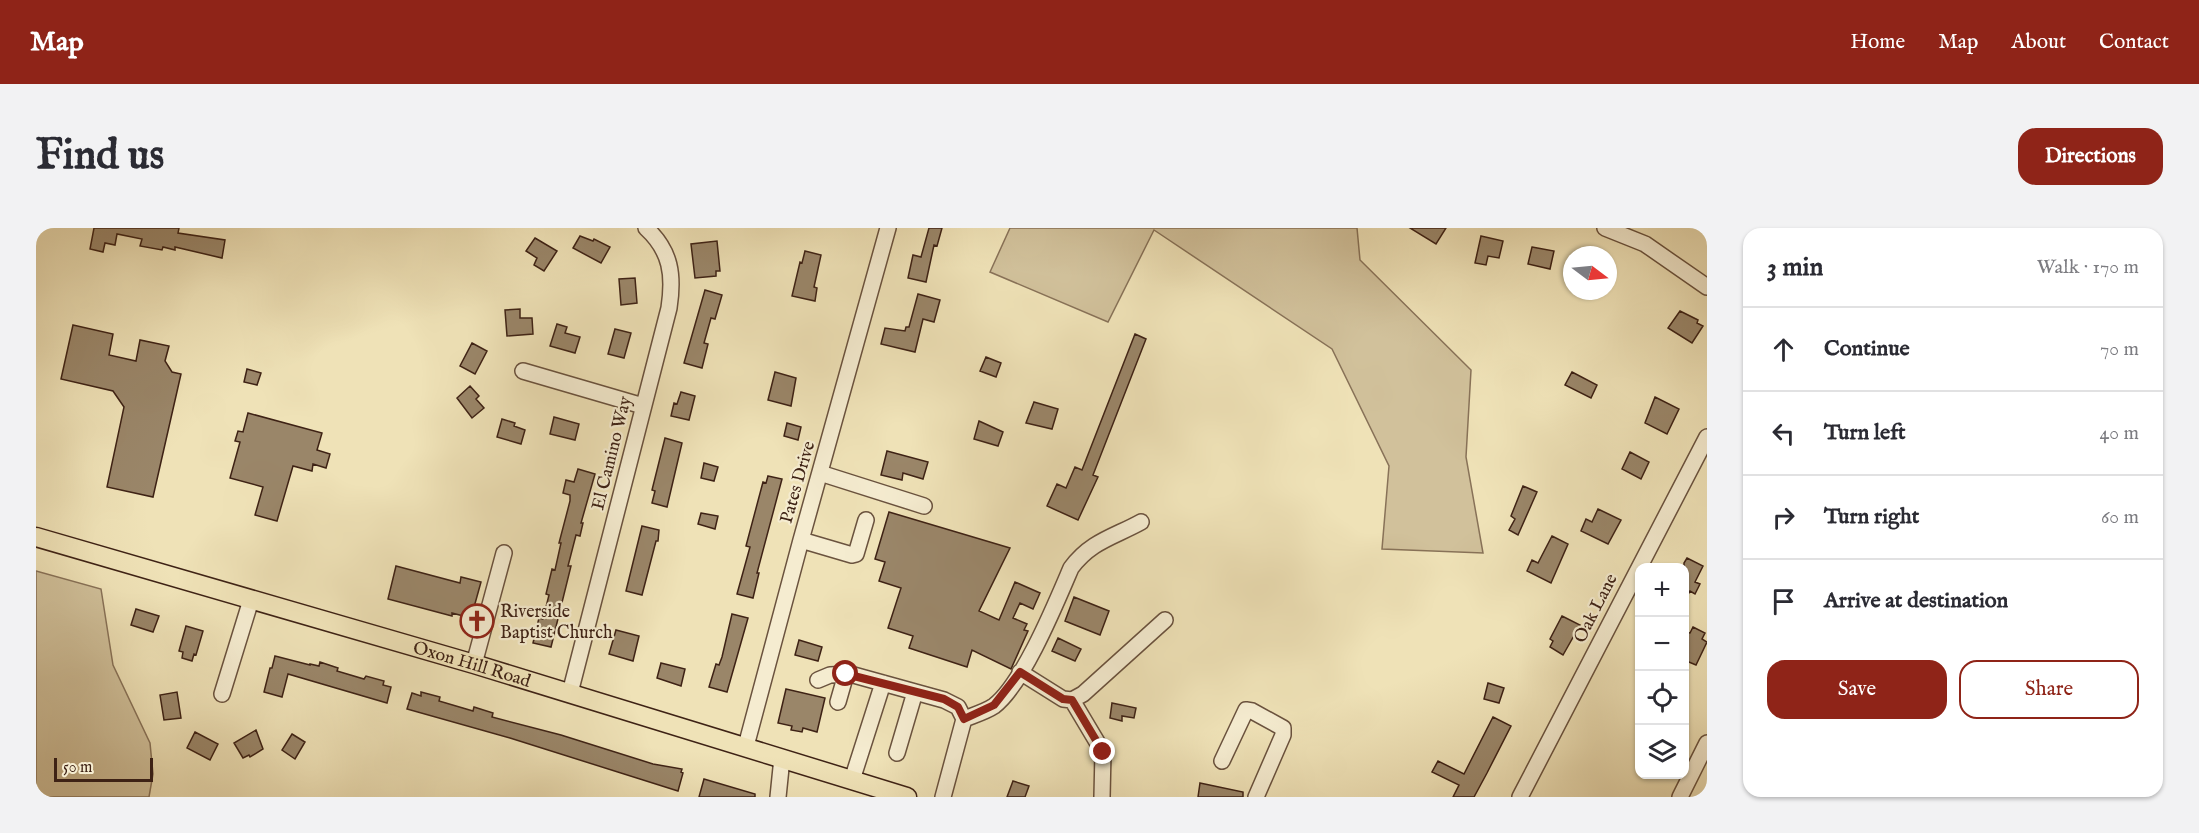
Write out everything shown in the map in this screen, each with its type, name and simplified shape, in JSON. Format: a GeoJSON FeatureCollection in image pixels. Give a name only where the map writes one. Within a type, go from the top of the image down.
{"type":"FeatureCollection","features":[{"type":"Feature","properties":{"kind":"main road","name":"Oxon Hill Road"},"geometry":{"type":"LineString","coordinates":[[36,537],[474,664],[907,797]]}},
{"type":"Feature","properties":{"kind":"street","name":"El Camino Way"},"geometry":{"type":"LineString","coordinates":[[570,693],[669,308],[671,276],[668,259],[660,242],[646,228]]}},
{"type":"Feature","properties":{"kind":"street","name":"Pates Drive"},"geometry":{"type":"LineString","coordinates":[[746,746],[888,228]]}},
{"type":"Feature","properties":{"kind":"street"},"geometry":{"type":"LineString","coordinates":[[1605,228],[1645,244],[1707,287]]}},
{"type":"Feature","properties":{"kind":"street"},"geometry":{"type":"LineString","coordinates":[[523,371],[643,406]]}},
{"type":"Feature","properties":{"kind":"street","name":"Oak Lane"},"geometry":{"type":"LineString","coordinates":[[1520,797],[1707,437]]}},
{"type":"Feature","properties":{"kind":"street"},"geometry":{"type":"LineString","coordinates":[[820,473],[924,506]]}},
{"type":"Feature","properties":{"kind":"street"},"geometry":{"type":"LineString","coordinates":[[801,540],[852,555],[856,554],[866,520]]}},
{"type":"Feature","properties":{"kind":"street"},"geometry":{"type":"LineString","coordinates":[[964,719],[994,705],[1020,672],[1077,560],[1098,543],[1141,522]]}},
{"type":"Feature","properties":{"kind":"street"},"geometry":{"type":"LineString","coordinates":[[474,664],[504,553]]}},
{"type":"Feature","properties":{"kind":"street"},"geometry":{"type":"LineString","coordinates":[[222,694],[251,600]]}},
{"type":"Feature","properties":{"kind":"street"},"geometry":{"type":"LineString","coordinates":[[1020,672],[1063,699],[1072,700],[1083,694],[1165,620]]}},
{"type":"Feature","properties":{"kind":"street"},"geometry":{"type":"LineString","coordinates":[[818,680],[830,675],[846,674],[944,699],[958,707],[964,719],[943,797]]}},
{"type":"Feature","properties":{"kind":"street"},"geometry":{"type":"LineString","coordinates":[[838,702],[846,674]]}},
{"type":"Feature","properties":{"kind":"street"},"geometry":{"type":"LineString","coordinates":[[852,780],[883,683]]}},
{"type":"Feature","properties":{"kind":"street"},"geometry":{"type":"LineString","coordinates":[[897,753],[915,692]]}},
{"type":"Feature","properties":{"kind":"street"},"geometry":{"type":"LineString","coordinates":[[1072,700],[1103,752],[1102,797]]}},
{"type":"Feature","properties":{"kind":"street"},"geometry":{"type":"LineString","coordinates":[[1222,761],[1246,710],[1283,728],[1283,735],[1256,797]]}},
{"type":"Feature","properties":{"kind":"street"},"geometry":{"type":"LineString","coordinates":[[1680,797],[1707,743]]}},
{"type":"Feature","properties":{"kind":"street"},"geometry":{"type":"LineString","coordinates":[[778,797],[782,758]]}},
{"type":"Feature","properties":{"kind":"shaded area"},"geometry":{"type":"Polygon","coordinates":[[[1010,228],[1357,228],[1360,260],[1471,370],[1466,457],[1483,553],[1382,549],[1389,466],[1332,349],[1154,230],[1108,322],[990,272],[1010,228]]]}},
{"type":"Feature","properties":{"kind":"shaded area"},"geometry":{"type":"Polygon","coordinates":[[[36,571],[101,589],[113,665],[150,743],[153,774],[149,797],[36,797],[36,571]]]}},
{"type":"Feature","properties":{"kind":"building"},"geometry":{"type":"Polygon","coordinates":[[[94,228],[179,228],[178,233],[225,240],[222,258],[175,247],[175,250],[163,247],[162,250],[140,246],[142,239],[117,234],[115,245],[105,243],[103,252],[90,249],[94,228]]]}},
{"type":"Feature","properties":{"kind":"building"},"geometry":{"type":"Polygon","coordinates":[[[929,228],[942,228],[937,246],[934,245],[926,282],[908,278],[913,255],[921,257],[929,228]]]}},
{"type":"Feature","properties":{"kind":"building"},"geometry":{"type":"Polygon","coordinates":[[[1410,228],[1446,228],[1436,244],[1410,228]]]}},
{"type":"Feature","properties":{"kind":"building"},"geometry":{"type":"Polygon","coordinates":[[[580,236],[593,241],[594,239],[610,247],[601,263],[573,248],[580,236]]]}},
{"type":"Feature","properties":{"kind":"building"},"geometry":{"type":"Polygon","coordinates":[[[1481,236],[1503,241],[1499,258],[1488,256],[1486,265],[1475,263],[1481,236]]]}},
{"type":"Feature","properties":{"kind":"building"},"geometry":{"type":"Polygon","coordinates":[[[535,238],[557,251],[544,271],[534,265],[537,258],[526,251],[535,238]]]}},
{"type":"Feature","properties":{"kind":"building"},"geometry":{"type":"Polygon","coordinates":[[[717,241],[720,271],[716,271],[716,276],[695,278],[691,244],[717,241]]]}},
{"type":"Feature","properties":{"kind":"building"},"geometry":{"type":"Polygon","coordinates":[[[1532,247],[1554,251],[1550,269],[1528,264],[1532,247]]]}},
{"type":"Feature","properties":{"kind":"building"},"geometry":{"type":"Polygon","coordinates":[[[805,251],[821,255],[814,287],[817,288],[815,301],[792,296],[805,251]]]}},
{"type":"Feature","properties":{"kind":"building"},"geometry":{"type":"Polygon","coordinates":[[[635,278],[637,303],[621,305],[619,279],[635,278]]]}},
{"type":"Feature","properties":{"kind":"building"},"geometry":{"type":"Polygon","coordinates":[[[705,290],[722,295],[715,319],[711,318],[704,343],[708,344],[702,368],[684,363],[705,290]]]}},
{"type":"Feature","properties":{"kind":"building"},"geometry":{"type":"Polygon","coordinates":[[[918,294],[940,300],[934,322],[923,319],[915,352],[881,344],[885,328],[905,331],[906,327],[909,327],[918,294]]]}},
{"type":"Feature","properties":{"kind":"building"},"geometry":{"type":"Polygon","coordinates":[[[520,309],[520,318],[532,318],[533,334],[507,336],[505,310],[520,309]]]}},
{"type":"Feature","properties":{"kind":"building"},"geometry":{"type":"Polygon","coordinates":[[[1680,311],[1698,320],[1697,323],[1703,326],[1692,343],[1668,328],[1680,311]]]}},
{"type":"Feature","properties":{"kind":"building"},"geometry":{"type":"Polygon","coordinates":[[[557,324],[567,327],[565,333],[580,337],[575,353],[550,346],[557,324]]]}},
{"type":"Feature","properties":{"kind":"building"},"geometry":{"type":"Polygon","coordinates":[[[73,325],[113,334],[109,355],[136,361],[140,340],[169,346],[165,361],[172,372],[181,374],[153,497],[107,487],[124,407],[113,391],[61,379],[73,325]]]}},
{"type":"Feature","properties":{"kind":"building"},"geometry":{"type":"Polygon","coordinates":[[[615,329],[631,333],[624,358],[608,354],[615,329]]]}},
{"type":"Feature","properties":{"kind":"building"},"geometry":{"type":"Polygon","coordinates":[[[1135,334],[1146,339],[1093,475],[1098,477],[1078,520],[1047,506],[1057,484],[1066,488],[1075,467],[1082,470],[1135,334]]]}},
{"type":"Feature","properties":{"kind":"building"},"geometry":{"type":"Polygon","coordinates":[[[472,343],[487,351],[475,374],[460,366],[472,343]]]}},
{"type":"Feature","properties":{"kind":"building"},"geometry":{"type":"Polygon","coordinates":[[[986,357],[1001,363],[996,377],[980,371],[986,357]]]}},
{"type":"Feature","properties":{"kind":"building"},"geometry":{"type":"Polygon","coordinates":[[[247,369],[261,373],[257,385],[244,382],[247,369]]]}},
{"type":"Feature","properties":{"kind":"building"},"geometry":{"type":"Polygon","coordinates":[[[775,372],[796,378],[791,406],[768,400],[775,372]]]}},
{"type":"Feature","properties":{"kind":"building"},"geometry":{"type":"Polygon","coordinates":[[[1572,372],[1597,385],[1591,398],[1565,385],[1572,372]]]}},
{"type":"Feature","properties":{"kind":"building"},"geometry":{"type":"Polygon","coordinates":[[[470,386],[479,396],[476,399],[484,408],[472,418],[457,398],[470,386]]]}},
{"type":"Feature","properties":{"kind":"building"},"geometry":{"type":"Polygon","coordinates":[[[681,392],[695,396],[689,420],[671,416],[674,403],[677,404],[681,392]]]}},
{"type":"Feature","properties":{"kind":"building"},"geometry":{"type":"Polygon","coordinates":[[[1655,397],[1679,409],[1667,434],[1645,423],[1655,397]]]}},
{"type":"Feature","properties":{"kind":"building"},"geometry":{"type":"Polygon","coordinates":[[[1034,402],[1058,409],[1052,429],[1026,423],[1034,402]]]}},
{"type":"Feature","properties":{"kind":"building"},"geometry":{"type":"Polygon","coordinates":[[[248,413],[322,433],[317,450],[330,454],[326,468],[313,464],[312,471],[293,466],[277,521],[255,515],[263,487],[230,478],[240,442],[235,441],[238,431],[243,432],[248,413]]]}},
{"type":"Feature","properties":{"kind":"building"},"geometry":{"type":"Polygon","coordinates":[[[554,417],[579,424],[575,440],[550,434],[554,417]]]}},
{"type":"Feature","properties":{"kind":"building"},"geometry":{"type":"Polygon","coordinates":[[[502,419],[515,423],[514,426],[525,430],[521,444],[497,437],[502,419]]]}},
{"type":"Feature","properties":{"kind":"building"},"geometry":{"type":"Polygon","coordinates":[[[979,421],[1003,432],[998,446],[974,439],[979,421]]]}},
{"type":"Feature","properties":{"kind":"building"},"geometry":{"type":"Polygon","coordinates":[[[787,423],[801,427],[798,440],[784,436],[787,423]]]}},
{"type":"Feature","properties":{"kind":"building"},"geometry":{"type":"Polygon","coordinates":[[[665,438],[682,443],[667,507],[652,503],[655,491],[652,490],[665,438]]]}},
{"type":"Feature","properties":{"kind":"building"},"geometry":{"type":"Polygon","coordinates":[[[887,451],[928,462],[923,479],[903,473],[902,480],[881,475],[887,451]]]}},
{"type":"Feature","properties":{"kind":"building"},"geometry":{"type":"Polygon","coordinates":[[[1630,452],[1649,462],[1641,479],[1622,469],[1630,452]]]}},
{"type":"Feature","properties":{"kind":"building"},"geometry":{"type":"Polygon","coordinates":[[[704,463],[718,467],[714,481],[701,478],[704,463]]]}},
{"type":"Feature","properties":{"kind":"building"},"geometry":{"type":"Polygon","coordinates":[[[578,469],[595,474],[581,523],[583,523],[580,536],[576,535],[568,566],[571,566],[551,647],[533,643],[539,618],[543,619],[549,595],[546,594],[552,569],[555,570],[561,543],[559,543],[570,501],[570,495],[563,493],[566,480],[574,482],[578,469]]]}},
{"type":"Feature","properties":{"kind":"building"},"geometry":{"type":"Polygon","coordinates":[[[768,476],[782,479],[757,573],[759,573],[753,598],[737,594],[750,547],[746,546],[763,482],[766,483],[768,476]]]}},
{"type":"Feature","properties":{"kind":"building"},"geometry":{"type":"Polygon","coordinates":[[[1523,486],[1537,492],[1518,535],[1509,530],[1515,519],[1511,516],[1523,486]]]}},
{"type":"Feature","properties":{"kind":"building"},"geometry":{"type":"Polygon","coordinates":[[[1598,509],[1621,520],[1608,544],[1581,531],[1586,519],[1592,522],[1598,509]]]}},
{"type":"Feature","properties":{"kind":"building"},"geometry":{"type":"Polygon","coordinates":[[[889,512],[1010,548],[979,611],[999,620],[1015,582],[1040,593],[1033,609],[1020,603],[1013,618],[1027,624],[1024,630],[1028,631],[1011,669],[972,650],[967,667],[909,648],[913,636],[888,628],[901,588],[879,581],[885,562],[875,559],[889,512]]]}},
{"type":"Feature","properties":{"kind":"building"},"geometry":{"type":"Polygon","coordinates":[[[701,513],[718,516],[715,529],[698,524],[701,513]]]}},
{"type":"Feature","properties":{"kind":"building"},"geometry":{"type":"Polygon","coordinates":[[[642,526],[659,530],[658,541],[656,541],[642,595],[626,591],[642,526]]]}},
{"type":"Feature","properties":{"kind":"building"},"geometry":{"type":"Polygon","coordinates":[[[1552,536],[1568,544],[1551,583],[1527,571],[1532,560],[1538,563],[1552,536]]]}},
{"type":"Feature","properties":{"kind":"building"},"geometry":{"type":"Polygon","coordinates":[[[1687,558],[1703,566],[1695,582],[1700,584],[1695,594],[1690,591],[1689,593],[1689,563],[1684,563],[1687,558]]]}},
{"type":"Feature","properties":{"kind":"building"},"geometry":{"type":"Polygon","coordinates":[[[396,566],[460,583],[461,577],[481,582],[471,618],[452,613],[452,616],[388,599],[396,566]]]}},
{"type":"Feature","properties":{"kind":"building"},"geometry":{"type":"Polygon","coordinates":[[[1074,597],[1109,611],[1100,635],[1065,621],[1074,597]]]}},
{"type":"Feature","properties":{"kind":"building"},"geometry":{"type":"Polygon","coordinates":[[[136,609],[159,616],[153,632],[131,625],[136,609]]]}},
{"type":"Feature","properties":{"kind":"building"},"geometry":{"type":"Polygon","coordinates":[[[732,614],[748,618],[727,692],[709,687],[716,664],[719,665],[722,657],[732,614]]]}},
{"type":"Feature","properties":{"kind":"building"},"geometry":{"type":"Polygon","coordinates":[[[1562,616],[1580,625],[1563,655],[1550,647],[1553,641],[1550,639],[1562,616]]]}},
{"type":"Feature","properties":{"kind":"building"},"geometry":{"type":"Polygon","coordinates":[[[186,626],[203,631],[192,661],[182,658],[183,652],[179,651],[186,626]]]}},
{"type":"Feature","properties":{"kind":"building"},"geometry":{"type":"Polygon","coordinates":[[[1693,627],[1705,633],[1702,639],[1707,642],[1696,665],[1689,662],[1690,633],[1693,627]]]}},
{"type":"Feature","properties":{"kind":"building"},"geometry":{"type":"Polygon","coordinates":[[[616,630],[639,636],[633,661],[609,654],[616,630]]]}},
{"type":"Feature","properties":{"kind":"building"},"geometry":{"type":"Polygon","coordinates":[[[1058,638],[1081,649],[1075,661],[1052,651],[1058,638]]]}},
{"type":"Feature","properties":{"kind":"building"},"geometry":{"type":"Polygon","coordinates":[[[799,640],[822,647],[818,661],[795,655],[799,640]]]}},
{"type":"Feature","properties":{"kind":"building"},"geometry":{"type":"Polygon","coordinates":[[[275,656],[310,665],[319,666],[320,662],[338,668],[337,671],[364,679],[366,676],[384,681],[383,685],[391,687],[387,703],[288,674],[282,697],[264,692],[275,656]]]}},
{"type":"Feature","properties":{"kind":"building"},"geometry":{"type":"Polygon","coordinates":[[[661,663],[685,669],[681,686],[657,678],[661,663]]]}},
{"type":"Feature","properties":{"kind":"building"},"geometry":{"type":"Polygon","coordinates":[[[1488,683],[1504,688],[1499,703],[1484,699],[1488,683]]]}},
{"type":"Feature","properties":{"kind":"building"},"geometry":{"type":"Polygon","coordinates":[[[786,689],[825,698],[817,732],[803,728],[802,732],[791,730],[792,726],[778,723],[786,689]]]}},
{"type":"Feature","properties":{"kind":"building"},"geometry":{"type":"Polygon","coordinates":[[[177,692],[181,718],[164,720],[160,695],[177,692]]]}},
{"type":"Feature","properties":{"kind":"building"},"geometry":{"type":"Polygon","coordinates":[[[421,692],[440,697],[439,701],[473,711],[474,707],[493,713],[492,717],[561,735],[653,764],[682,769],[678,791],[510,738],[407,709],[412,693],[421,696],[421,692]]]}},
{"type":"Feature","properties":{"kind":"building"},"geometry":{"type":"Polygon","coordinates":[[[1112,703],[1136,708],[1134,718],[1122,716],[1122,721],[1110,718],[1112,703]]]}},
{"type":"Feature","properties":{"kind":"building"},"geometry":{"type":"Polygon","coordinates":[[[1493,717],[1511,726],[1474,797],[1453,797],[1459,785],[1432,772],[1438,761],[1464,774],[1493,717]]]}},
{"type":"Feature","properties":{"kind":"building"},"geometry":{"type":"Polygon","coordinates":[[[256,730],[263,749],[250,757],[249,755],[243,758],[234,743],[256,730]]]}},
{"type":"Feature","properties":{"kind":"building"},"geometry":{"type":"Polygon","coordinates":[[[195,732],[218,744],[210,760],[187,748],[195,732]]]}},
{"type":"Feature","properties":{"kind":"building"},"geometry":{"type":"Polygon","coordinates":[[[292,734],[305,742],[295,759],[282,750],[292,734]]]}},
{"type":"Feature","properties":{"kind":"building"},"geometry":{"type":"Polygon","coordinates":[[[704,779],[755,794],[755,797],[699,797],[704,779]]]}},
{"type":"Feature","properties":{"kind":"building"},"geometry":{"type":"Polygon","coordinates":[[[1013,781],[1029,786],[1025,797],[1007,797],[1013,781]]]}},
{"type":"Feature","properties":{"kind":"building"},"geometry":{"type":"Polygon","coordinates":[[[1200,783],[1243,792],[1243,797],[1198,797],[1200,783]]]}},
{"type":"Feature","properties":{"kind":"place","name":"Riverside Baptist Church"},"geometry":{"type":"Point","coordinates":[477,621]}},
{"type":"Feature","properties":{"kind":"route"},"geometry":{"type":"LineString","coordinates":[[846,674],[944,699],[958,707],[964,719],[994,705],[1020,672],[1063,699],[1072,700],[1103,752]]}}]}
